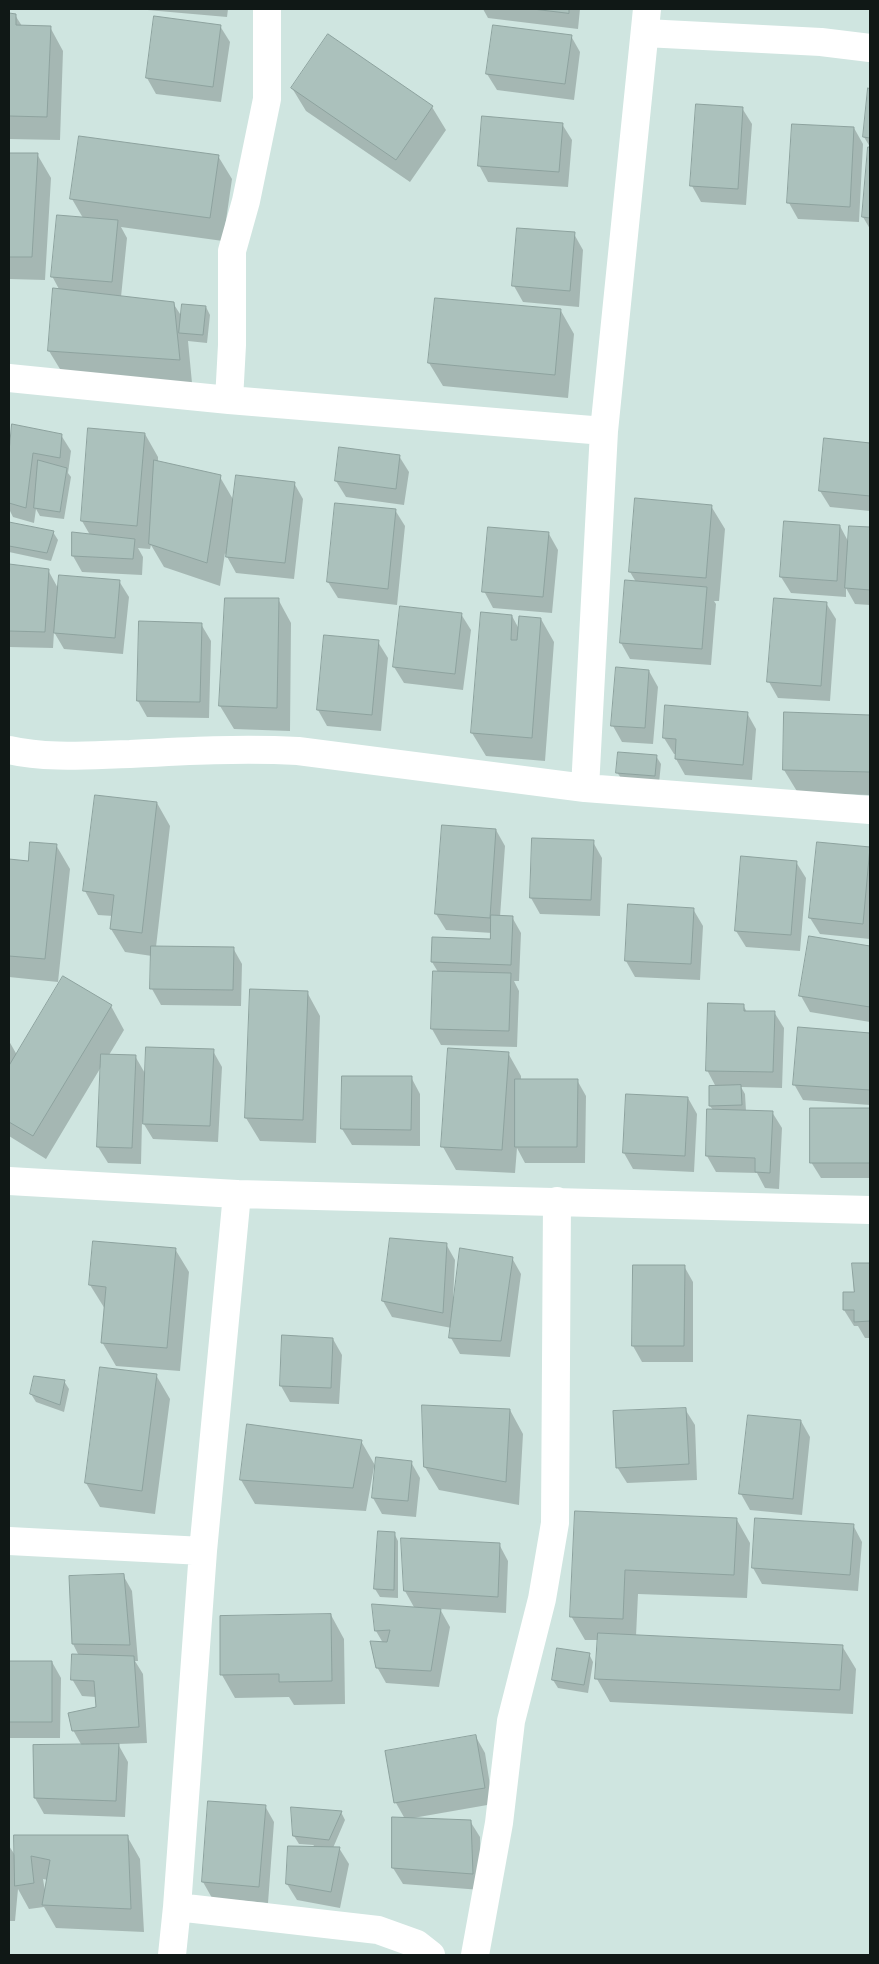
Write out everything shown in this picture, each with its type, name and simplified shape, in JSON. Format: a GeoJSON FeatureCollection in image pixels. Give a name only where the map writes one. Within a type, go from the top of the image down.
{"type":"FeatureCollection","features":[{"type":"Feature","properties":{"kind":"street"},"geometry":{"type":"LineString","coordinates":[[229,400],[232,345],[232,251],[246,201],[267,99],[266,9]]}},
{"type":"Feature","properties":{"kind":"street"},"geometry":{"type":"LineString","coordinates":[[585,788],[604,431],[646,21],[870,48]]}},
{"type":"Feature","properties":{"kind":"street"},"geometry":{"type":"LineString","coordinates":[[9,378],[229,400],[604,431]]}},
{"type":"Feature","properties":{"kind":"street"},"geometry":{"type":"LineString","coordinates":[[9,750],[69,756],[213,750],[260,749],[298,751],[585,788],[870,810]]}},
{"type":"Feature","properties":{"kind":"street"},"geometry":{"type":"LineString","coordinates":[[9,1181],[237,1194],[870,1210]]}},
{"type":"Feature","properties":{"kind":"street"},"geometry":{"type":"LineString","coordinates":[[172,1955],[203,1551],[237,1194]]}},
{"type":"Feature","properties":{"kind":"street"},"geometry":{"type":"LineString","coordinates":[[475,1955],[500,1823],[511,1722],[542,1600],[555,1523],[557,1201]]}},
{"type":"Feature","properties":{"kind":"street"},"geometry":{"type":"LineString","coordinates":[[9,1540],[203,1551]]}},
{"type":"Feature","properties":{"kind":"street"},"geometry":{"type":"LineString","coordinates":[[177,1907],[378,1930],[416,1944],[431,1955]]}},
{"type":"Feature","properties":{"kind":"building"},"geometry":{"type":"Polygon","coordinates":[[[533,9],[569,9],[569,13],[533,9]]]}},
{"type":"Feature","properties":{"kind":"building"},"geometry":{"type":"Polygon","coordinates":[[[9,13],[16,14],[16,25],[51,26],[47,117],[9,116],[9,13]]]}},
{"type":"Feature","properties":{"kind":"building"},"geometry":{"type":"Polygon","coordinates":[[[154,16],[221,25],[213,87],[146,78],[154,16]]]}},
{"type":"Feature","properties":{"kind":"building"},"geometry":{"type":"Polygon","coordinates":[[[493,25],[572,35],[565,84],[486,74],[493,25]]]}},
{"type":"Feature","properties":{"kind":"building"},"geometry":{"type":"Polygon","coordinates":[[[328,34],[433,106],[396,160],[291,88],[328,34]]]}},
{"type":"Feature","properties":{"kind":"building"},"geometry":{"type":"Polygon","coordinates":[[[868,88],[870,89],[870,138],[863,137],[868,88]]]}},
{"type":"Feature","properties":{"kind":"building"},"geometry":{"type":"Polygon","coordinates":[[[696,104],[743,107],[738,189],[690,186],[696,104]]]}},
{"type":"Feature","properties":{"kind":"building"},"geometry":{"type":"Polygon","coordinates":[[[482,116],[563,123],[559,172],[478,166],[482,116]]]}},
{"type":"Feature","properties":{"kind":"building"},"geometry":{"type":"Polygon","coordinates":[[[792,124],[854,127],[850,207],[787,203],[792,124]]]}},
{"type":"Feature","properties":{"kind":"building"},"geometry":{"type":"Polygon","coordinates":[[[79,136],[219,155],[210,218],[70,199],[79,136]]]}},
{"type":"Feature","properties":{"kind":"building"},"geometry":{"type":"Polygon","coordinates":[[[868,147],[870,147],[870,218],[862,217],[868,147]]]}},
{"type":"Feature","properties":{"kind":"building"},"geometry":{"type":"Polygon","coordinates":[[[9,153],[38,153],[32,257],[9,257],[9,153]]]}},
{"type":"Feature","properties":{"kind":"building"},"geometry":{"type":"Polygon","coordinates":[[[57,215],[118,220],[112,282],[51,277],[57,215]]]}},
{"type":"Feature","properties":{"kind":"building"},"geometry":{"type":"Polygon","coordinates":[[[517,228],[575,232],[570,291],[512,286],[517,228]]]}},
{"type":"Feature","properties":{"kind":"building"},"geometry":{"type":"Polygon","coordinates":[[[53,288],[174,302],[180,360],[48,351],[53,288]]]}},
{"type":"Feature","properties":{"kind":"building"},"geometry":{"type":"Polygon","coordinates":[[[435,298],[561,309],[555,375],[428,363],[435,298]]]}},
{"type":"Feature","properties":{"kind":"building"},"geometry":{"type":"Polygon","coordinates":[[[182,304],[206,306],[203,335],[179,333],[182,304]]]}},
{"type":"Feature","properties":{"kind":"building"},"geometry":{"type":"Polygon","coordinates":[[[12,424],[62,434],[60,458],[33,453],[26,508],[9,503],[9,452],[12,424]]]}},
{"type":"Feature","properties":{"kind":"building"},"geometry":{"type":"Polygon","coordinates":[[[88,428],[145,433],[137,526],[81,521],[88,428]]]}},
{"type":"Feature","properties":{"kind":"building"},"geometry":{"type":"Polygon","coordinates":[[[824,438],[870,443],[870,496],[819,491],[824,438]]]}},
{"type":"Feature","properties":{"kind":"building"},"geometry":{"type":"Polygon","coordinates":[[[339,447],[400,455],[396,489],[335,481],[339,447]]]}},
{"type":"Feature","properties":{"kind":"building"},"geometry":{"type":"Polygon","coordinates":[[[38,460],[67,468],[60,512],[34,508],[38,460]]]}},
{"type":"Feature","properties":{"kind":"building"},"geometry":{"type":"Polygon","coordinates":[[[154,460],[221,475],[207,563],[149,544],[154,460]]]}},
{"type":"Feature","properties":{"kind":"building"},"geometry":{"type":"Polygon","coordinates":[[[236,475],[295,482],[285,563],[226,557],[236,475]]]}},
{"type":"Feature","properties":{"kind":"building"},"geometry":{"type":"Polygon","coordinates":[[[635,498],[712,505],[706,578],[629,572],[635,498]]]}},
{"type":"Feature","properties":{"kind":"building"},"geometry":{"type":"Polygon","coordinates":[[[335,503],[396,509],[388,589],[327,582],[335,503]]]}},
{"type":"Feature","properties":{"kind":"building"},"geometry":{"type":"Polygon","coordinates":[[[784,521],[840,525],[837,581],[780,577],[784,521]]]}},
{"type":"Feature","properties":{"kind":"building"},"geometry":{"type":"Polygon","coordinates":[[[9,522],[54,531],[47,553],[9,546],[9,522]]]}},
{"type":"Feature","properties":{"kind":"building"},"geometry":{"type":"Polygon","coordinates":[[[849,526],[870,527],[870,590],[845,588],[849,526]]]}},
{"type":"Feature","properties":{"kind":"building"},"geometry":{"type":"Polygon","coordinates":[[[488,527],[549,532],[543,597],[482,592],[488,527]]]}},
{"type":"Feature","properties":{"kind":"building"},"geometry":{"type":"Polygon","coordinates":[[[72,532],[135,539],[133,559],[72,556],[72,532]]]}},
{"type":"Feature","properties":{"kind":"building"},"geometry":{"type":"Polygon","coordinates":[[[9,564],[49,569],[45,632],[9,631],[9,564]]]}},
{"type":"Feature","properties":{"kind":"building"},"geometry":{"type":"Polygon","coordinates":[[[59,575],[120,580],[115,638],[54,633],[59,575]]]}},
{"type":"Feature","properties":{"kind":"building"},"geometry":{"type":"Polygon","coordinates":[[[625,580],[707,587],[702,649],[620,643],[625,580]]]}},
{"type":"Feature","properties":{"kind":"building"},"geometry":{"type":"Polygon","coordinates":[[[225,598],[279,598],[277,708],[219,706],[225,598]]]}},
{"type":"Feature","properties":{"kind":"building"},"geometry":{"type":"Polygon","coordinates":[[[774,598],[827,602],[821,686],[767,682],[774,598]]]}},
{"type":"Feature","properties":{"kind":"building"},"geometry":{"type":"Polygon","coordinates":[[[400,606],[462,613],[455,674],[393,667],[400,606]]]}},
{"type":"Feature","properties":{"kind":"building"},"geometry":{"type":"Polygon","coordinates":[[[481,612],[512,615],[511,640],[517,640],[519,616],[541,618],[532,738],[471,733],[481,612]]]}},
{"type":"Feature","properties":{"kind":"building"},"geometry":{"type":"Polygon","coordinates":[[[139,621],[202,623],[200,702],[137,701],[139,621]]]}},
{"type":"Feature","properties":{"kind":"building"},"geometry":{"type":"Polygon","coordinates":[[[324,635],[379,640],[372,715],[317,710],[324,635]]]}},
{"type":"Feature","properties":{"kind":"building"},"geometry":{"type":"Polygon","coordinates":[[[616,667],[649,670],[645,728],[611,726],[616,667]]]}},
{"type":"Feature","properties":{"kind":"building"},"geometry":{"type":"Polygon","coordinates":[[[665,705],[748,712],[743,765],[675,759],[676,739],[663,738],[665,705]]]}},
{"type":"Feature","properties":{"kind":"building"},"geometry":{"type":"Polygon","coordinates":[[[784,712],[870,715],[870,772],[783,770],[784,712]]]}},
{"type":"Feature","properties":{"kind":"building"},"geometry":{"type":"Polygon","coordinates":[[[618,752],[657,755],[655,776],[616,773],[618,752]]]}},
{"type":"Feature","properties":{"kind":"building"},"geometry":{"type":"Polygon","coordinates":[[[95,795],[157,802],[142,933],[110,929],[114,895],[83,891],[95,795]]]}},
{"type":"Feature","properties":{"kind":"building"},"geometry":{"type":"Polygon","coordinates":[[[442,825],[496,829],[490,918],[435,914],[442,825]]]}},
{"type":"Feature","properties":{"kind":"building"},"geometry":{"type":"Polygon","coordinates":[[[532,838],[594,840],[591,900],[530,898],[532,838]]]}},
{"type":"Feature","properties":{"kind":"building"},"geometry":{"type":"Polygon","coordinates":[[[30,842],[57,844],[45,959],[9,956],[9,859],[28,861],[30,842]]]}},
{"type":"Feature","properties":{"kind":"building"},"geometry":{"type":"Polygon","coordinates":[[[817,842],[870,847],[863,924],[809,918],[817,842]]]}},
{"type":"Feature","properties":{"kind":"building"},"geometry":{"type":"Polygon","coordinates":[[[741,856],[797,861],[791,935],[735,931],[741,856]]]}},
{"type":"Feature","properties":{"kind":"building"},"geometry":{"type":"Polygon","coordinates":[[[628,904],[694,908],[691,964],[625,961],[628,904]]]}},
{"type":"Feature","properties":{"kind":"building"},"geometry":{"type":"Polygon","coordinates":[[[491,915],[513,916],[511,965],[431,962],[432,937],[490,939],[491,915]]]}},
{"type":"Feature","properties":{"kind":"building"},"geometry":{"type":"Polygon","coordinates":[[[809,936],[870,946],[870,1007],[799,996],[809,936]]]}},
{"type":"Feature","properties":{"kind":"building"},"geometry":{"type":"Polygon","coordinates":[[[151,946],[234,947],[233,990],[150,989],[151,946]]]}},
{"type":"Feature","properties":{"kind":"building"},"geometry":{"type":"Polygon","coordinates":[[[433,971],[511,973],[509,1031],[431,1029],[433,971]]]}},
{"type":"Feature","properties":{"kind":"building"},"geometry":{"type":"Polygon","coordinates":[[[63,976],[112,1005],[33,1136],[9,1122],[9,1066],[63,976]]]}},
{"type":"Feature","properties":{"kind":"building"},"geometry":{"type":"Polygon","coordinates":[[[250,989],[308,991],[303,1120],[245,1118],[250,989]]]}},
{"type":"Feature","properties":{"kind":"building"},"geometry":{"type":"Polygon","coordinates":[[[708,1003],[744,1004],[744,1011],[775,1011],[773,1072],[706,1071],[708,1003]]]}},
{"type":"Feature","properties":{"kind":"building"},"geometry":{"type":"Polygon","coordinates":[[[798,1027],[870,1033],[870,1090],[793,1085],[798,1027]]]}},
{"type":"Feature","properties":{"kind":"building"},"geometry":{"type":"Polygon","coordinates":[[[146,1047],[214,1049],[210,1126],[143,1124],[146,1047]]]}},
{"type":"Feature","properties":{"kind":"building"},"geometry":{"type":"Polygon","coordinates":[[[448,1048],[509,1052],[502,1150],[441,1147],[448,1048]]]}},
{"type":"Feature","properties":{"kind":"building"},"geometry":{"type":"Polygon","coordinates":[[[101,1054],[136,1055],[132,1148],[97,1147],[101,1054]]]}},
{"type":"Feature","properties":{"kind":"building"},"geometry":{"type":"Polygon","coordinates":[[[342,1076],[412,1076],[411,1130],[341,1129],[342,1076]]]}},
{"type":"Feature","properties":{"kind":"building"},"geometry":{"type":"Polygon","coordinates":[[[515,1079],[578,1079],[577,1147],[515,1147],[515,1079]]]}},
{"type":"Feature","properties":{"kind":"building"},"geometry":{"type":"Polygon","coordinates":[[[741,1085],[742,1105],[709,1106],[709,1086],[741,1085]]]}},
{"type":"Feature","properties":{"kind":"building"},"geometry":{"type":"Polygon","coordinates":[[[626,1094],[688,1097],[685,1156],[623,1153],[626,1094]]]}},
{"type":"Feature","properties":{"kind":"building"},"geometry":{"type":"Polygon","coordinates":[[[810,1108],[870,1108],[870,1163],[810,1163],[810,1108]]]}},
{"type":"Feature","properties":{"kind":"building"},"geometry":{"type":"Polygon","coordinates":[[[707,1109],[773,1111],[770,1173],[755,1172],[755,1158],[706,1156],[707,1109]]]}},
{"type":"Feature","properties":{"kind":"building"},"geometry":{"type":"Polygon","coordinates":[[[390,1238],[447,1243],[443,1313],[382,1301],[390,1238]]]}},
{"type":"Feature","properties":{"kind":"building"},"geometry":{"type":"Polygon","coordinates":[[[93,1241],[176,1248],[167,1348],[101,1343],[106,1287],[89,1285],[93,1241]]]}},
{"type":"Feature","properties":{"kind":"building"},"geometry":{"type":"Polygon","coordinates":[[[460,1248],[513,1257],[501,1341],[449,1338],[460,1248]]]}},
{"type":"Feature","properties":{"kind":"building"},"geometry":{"type":"Polygon","coordinates":[[[852,1263],[870,1263],[870,1321],[854,1322],[854,1310],[843,1310],[843,1292],[854,1292],[852,1263]]]}},
{"type":"Feature","properties":{"kind":"building"},"geometry":{"type":"Polygon","coordinates":[[[633,1265],[685,1265],[684,1346],[632,1346],[633,1265]]]}},
{"type":"Feature","properties":{"kind":"building"},"geometry":{"type":"Polygon","coordinates":[[[282,1335],[333,1338],[331,1388],[280,1386],[282,1335]]]}},
{"type":"Feature","properties":{"kind":"building"},"geometry":{"type":"Polygon","coordinates":[[[100,1367],[157,1374],[142,1491],[85,1483],[100,1367]]]}},
{"type":"Feature","properties":{"kind":"building"},"geometry":{"type":"Polygon","coordinates":[[[34,1376],[65,1380],[60,1405],[30,1394],[34,1376]]]}},
{"type":"Feature","properties":{"kind":"building"},"geometry":{"type":"Polygon","coordinates":[[[422,1405],[510,1409],[506,1482],[424,1467],[422,1405]]]}},
{"type":"Feature","properties":{"kind":"building"},"geometry":{"type":"Polygon","coordinates":[[[686,1408],[689,1464],[616,1468],[613,1411],[686,1408]]]}},
{"type":"Feature","properties":{"kind":"building"},"geometry":{"type":"Polygon","coordinates":[[[748,1415],[801,1420],[793,1499],[739,1494],[748,1415]]]}},
{"type":"Feature","properties":{"kind":"building"},"geometry":{"type":"Polygon","coordinates":[[[247,1424],[362,1440],[353,1488],[240,1480],[247,1424]]]}},
{"type":"Feature","properties":{"kind":"building"},"geometry":{"type":"Polygon","coordinates":[[[376,1457],[412,1461],[408,1501],[372,1498],[376,1457]]]}},
{"type":"Feature","properties":{"kind":"building"},"geometry":{"type":"Polygon","coordinates":[[[575,1511],[737,1518],[734,1575],[625,1570],[623,1619],[570,1617],[575,1511]]]}},
{"type":"Feature","properties":{"kind":"building"},"geometry":{"type":"Polygon","coordinates":[[[755,1518],[854,1524],[850,1575],[752,1568],[755,1518]]]}},
{"type":"Feature","properties":{"kind":"building"},"geometry":{"type":"Polygon","coordinates":[[[378,1531],[395,1532],[394,1590],[374,1589],[378,1531]]]}},
{"type":"Feature","properties":{"kind":"building"},"geometry":{"type":"Polygon","coordinates":[[[401,1538],[500,1543],[498,1597],[404,1591],[401,1538]]]}},
{"type":"Feature","properties":{"kind":"building"},"geometry":{"type":"Polygon","coordinates":[[[124,1574],[130,1645],[72,1644],[69,1576],[124,1574]]]}},
{"type":"Feature","properties":{"kind":"building"},"geometry":{"type":"Polygon","coordinates":[[[372,1604],[441,1609],[431,1671],[376,1668],[370,1641],[387,1642],[390,1630],[375,1631],[372,1604]]]}},
{"type":"Feature","properties":{"kind":"building"},"geometry":{"type":"Polygon","coordinates":[[[331,1614],[332,1681],[279,1682],[279,1674],[220,1675],[220,1616],[331,1614]]]}},
{"type":"Feature","properties":{"kind":"building"},"geometry":{"type":"Polygon","coordinates":[[[598,1633],[843,1645],[840,1690],[595,1679],[598,1633]]]}},
{"type":"Feature","properties":{"kind":"building"},"geometry":{"type":"Polygon","coordinates":[[[557,1648],[590,1653],[584,1685],[552,1680],[557,1648]]]}},
{"type":"Feature","properties":{"kind":"building"},"geometry":{"type":"Polygon","coordinates":[[[72,1654],[134,1656],[139,1727],[72,1731],[68,1713],[96,1707],[94,1681],[71,1680],[72,1654]]]}},
{"type":"Feature","properties":{"kind":"building"},"geometry":{"type":"Polygon","coordinates":[[[9,1661],[52,1661],[52,1722],[9,1722],[9,1661]]]}},
{"type":"Feature","properties":{"kind":"building"},"geometry":{"type":"Polygon","coordinates":[[[476,1735],[485,1788],[394,1803],[385,1751],[476,1735]]]}},
{"type":"Feature","properties":{"kind":"building"},"geometry":{"type":"Polygon","coordinates":[[[119,1744],[116,1801],[34,1798],[33,1745],[119,1744]]]}},
{"type":"Feature","properties":{"kind":"building"},"geometry":{"type":"Polygon","coordinates":[[[208,1801],[266,1805],[259,1887],[202,1882],[208,1801]]]}},
{"type":"Feature","properties":{"kind":"building"},"geometry":{"type":"Polygon","coordinates":[[[291,1807],[342,1811],[329,1840],[293,1836],[291,1807]]]}},
{"type":"Feature","properties":{"kind":"building"},"geometry":{"type":"Polygon","coordinates":[[[392,1817],[471,1820],[473,1874],[392,1868],[392,1817]]]}},
{"type":"Feature","properties":{"kind":"building"},"geometry":{"type":"Polygon","coordinates":[[[14,1835],[128,1835],[131,1909],[42,1905],[50,1860],[31,1856],[34,1883],[15,1886],[14,1835]]]}},
{"type":"Feature","properties":{"kind":"building"},"geometry":{"type":"Polygon","coordinates":[[[288,1846],[340,1847],[331,1892],[286,1884],[288,1846]]]}}]}
